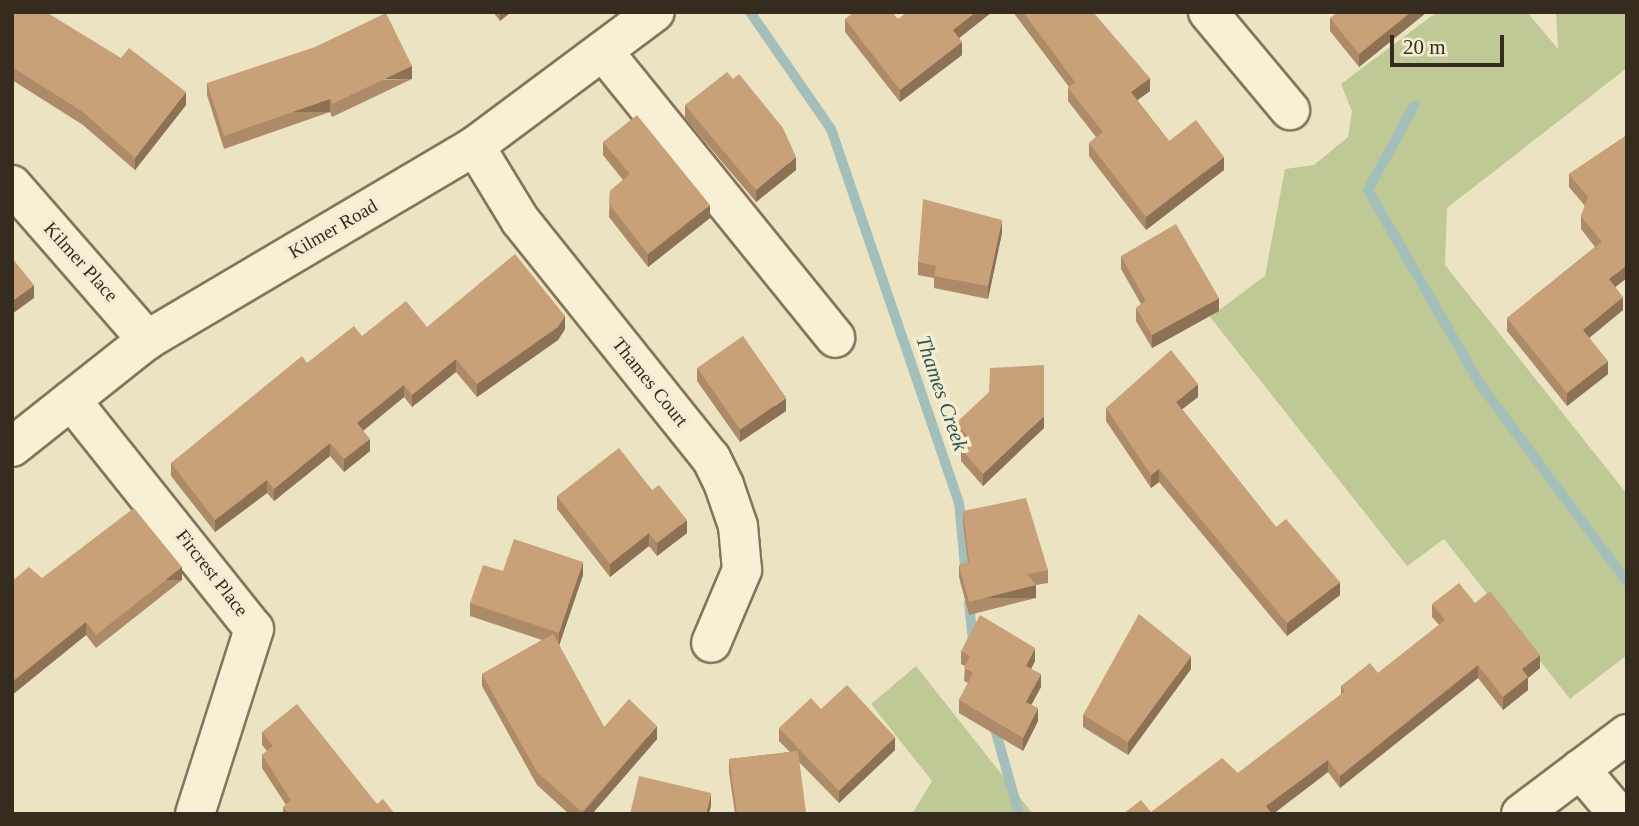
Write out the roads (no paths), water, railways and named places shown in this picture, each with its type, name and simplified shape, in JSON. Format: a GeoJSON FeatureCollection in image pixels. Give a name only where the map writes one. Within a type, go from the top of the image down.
{"type":"FeatureCollection","features":[{"type":"Feature","properties":{"kind":"street","name":"Kilmer Road"},"geometry":{"type":"LineString","coordinates":[[12,447],[148,340],[475,146],[654,12]]}},
{"type":"Feature","properties":{"kind":"street"},"geometry":{"type":"LineString","coordinates":[[1208,12],[1290,110]]}},
{"type":"Feature","properties":{"kind":"street"},"geometry":{"type":"LineString","coordinates":[[603,51],[835,338]]}},
{"type":"Feature","properties":{"kind":"street","name":"Thames Court"},"geometry":{"type":"LineString","coordinates":[[475,146],[520,220],[711,458],[724,485],[738,526],[742,570],[711,643]]}},
{"type":"Feature","properties":{"kind":"street","name":"Kilmer Place"},"geometry":{"type":"LineString","coordinates":[[12,185],[148,340]]}},
{"type":"Feature","properties":{"kind":"street","name":"Fircrest Place"},"geometry":{"type":"LineString","coordinates":[[71,400],[254,629],[195,814]]}},
{"type":"Feature","properties":{"kind":"street"},"geometry":{"type":"LineString","coordinates":[[1521,814],[1627,734]]}},
{"type":"Feature","properties":{"kind":"street"},"geometry":{"type":"LineString","coordinates":[[1580,769],[1618,814]]}},
{"type":"Feature","properties":{"kind":"waterway","name":"Thames Creek"},"geometry":{"type":"LineString","coordinates":[[750,12],[831,129],[959,502],[966,576]]}},
{"type":"Feature","properties":{"kind":"waterway"},"geometry":{"type":"LineString","coordinates":[[1414,106],[1368,190],[1480,384],[1627,582]]}},
{"type":"Feature","properties":{"kind":"waterway","name":"Thames Creek"},"geometry":{"type":"LineString","coordinates":[[969,603],[973,642]]}},
{"type":"Feature","properties":{"kind":"waterway","name":"Thames Creek"},"geometry":{"type":"LineString","coordinates":[[993,722],[1019,814]]}}]}
